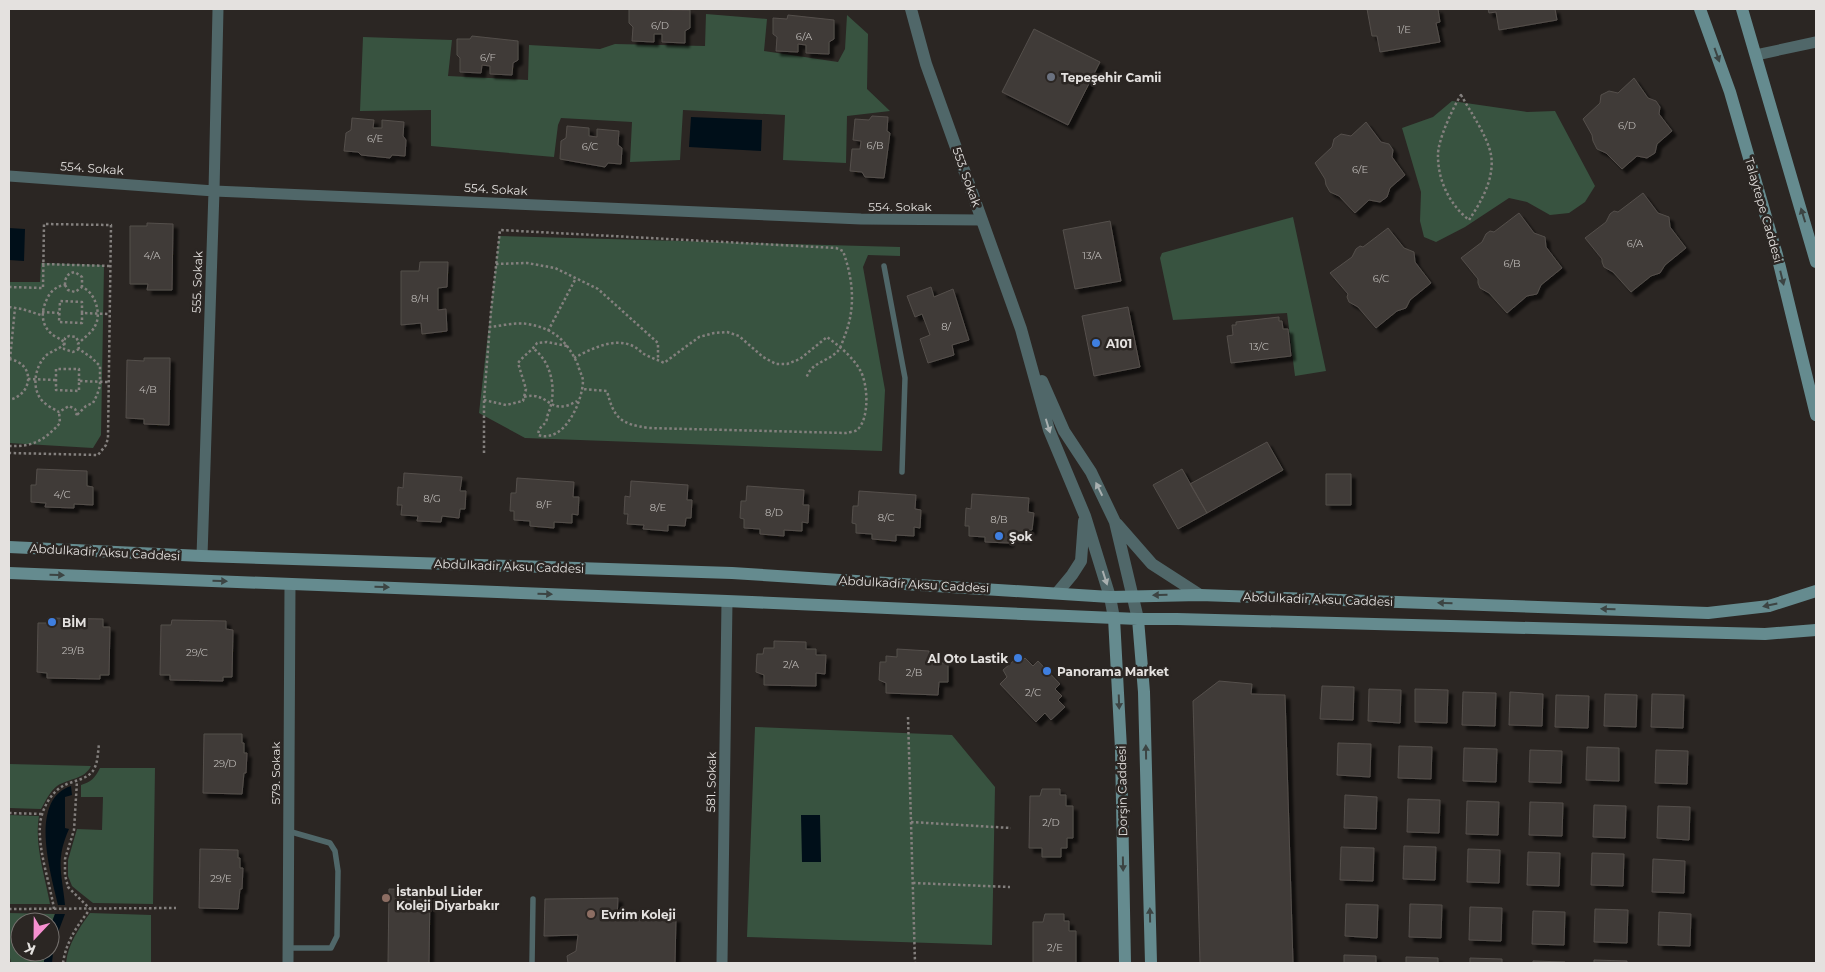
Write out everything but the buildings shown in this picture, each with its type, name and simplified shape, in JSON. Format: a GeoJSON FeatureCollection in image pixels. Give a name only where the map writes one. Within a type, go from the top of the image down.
{"type":"FeatureCollection","features":[{"type":"Feature","properties":{"kind":"main road","name":"Talaytepe Caddesi"},"geometry":{"type":"LineString","coordinates":[[1700,9],[1733,101],[1776,255],[1816,415]]}},
{"type":"Feature","properties":{"kind":"main road"},"geometry":{"type":"LineString","coordinates":[[1742,9],[1812,233],[1816,262]]}},
{"type":"Feature","properties":{"kind":"main road","name":"Abdulkadir Aksu Caddesi"},"geometry":{"type":"LineString","coordinates":[[9,548],[732,573],[1110,597],[1200,595],[1708,612],[1769,606],[1816,591]]}},
{"type":"Feature","properties":{"kind":"main road","name":"Abdulkadir Aksu Caddesi"},"geometry":{"type":"LineString","coordinates":[[9,573],[1138,619],[1765,634],[1816,630]]}},
{"type":"Feature","properties":{"kind":"main road","name":"Dorşin Caddesi"},"geometry":{"type":"LineString","coordinates":[[1114,618],[1121,749],[1125,963]]}},
{"type":"Feature","properties":{"kind":"main road","name":"Dorşin Caddesi"},"geometry":{"type":"LineString","coordinates":[[1138,619],[1144,692],[1151,963]]}},
{"type":"Feature","properties":{"kind":"street","name":"555. Sokak"},"geometry":{"type":"LineString","coordinates":[[202,556],[218,9]]}},
{"type":"Feature","properties":{"kind":"street","name":"553. Sokak"},"geometry":{"type":"LineString","coordinates":[[911,9],[926,64],[1021,329],[1025,345]]}},
{"type":"Feature","properties":{"kind":"street"},"geometry":{"type":"LineString","coordinates":[[1756,55],[1816,42]]}},
{"type":"Feature","properties":{"kind":"street","name":"554. Sokak"},"geometry":{"type":"LineString","coordinates":[[9,176],[214,191],[852,219],[982,220]]}},
{"type":"Feature","properties":{"kind":"street"},"geometry":{"type":"LineString","coordinates":[[1025,345],[1049,430],[1085,516],[1110,597],[1114,618]]}},
{"type":"Feature","properties":{"kind":"street"},"geometry":{"type":"LineString","coordinates":[[1025,345],[1064,431],[1091,472],[1115,522],[1138,619]]}},
{"type":"Feature","properties":{"kind":"street"},"geometry":{"type":"LineString","coordinates":[[1057,593],[1081,561],[1085,516]]}},
{"type":"Feature","properties":{"kind":"street"},"geometry":{"type":"LineString","coordinates":[[1115,522],[1152,564],[1200,595]]}},
{"type":"Feature","properties":{"kind":"street","name":"579. Sokak"},"geometry":{"type":"LineString","coordinates":[[288,963],[290,584]]}},
{"type":"Feature","properties":{"kind":"street","name":"581. Sokak"},"geometry":{"type":"LineString","coordinates":[[722,963],[728,601]]}},
{"type":"Feature","properties":{"kind":"lane"},"geometry":{"type":"LineString","coordinates":[[884,266],[905,378],[902,472]]}},
{"type":"Feature","properties":{"kind":"lane"},"geometry":{"type":"LineString","coordinates":[[288,831],[330,843],[335,851],[338,871],[338,936],[331,948],[288,948]]}},
{"type":"Feature","properties":{"kind":"lane"},"geometry":{"type":"LineString","coordinates":[[532,963],[533,899]]}},
{"type":"Feature","properties":{"kind":"path"},"geometry":{"type":"LineString","coordinates":[[1461,93],[1483,135],[1491,155],[1490,177],[1480,204],[1469,220],[1453,206],[1440,176],[1438,154],[1447,122],[1461,93]]}},
{"type":"Feature","properties":{"kind":"path"},"geometry":{"type":"LineString","coordinates":[[9,287],[43,288],[44,224],[111,224],[108,438],[106,445],[98,455],[9,454]]}},
{"type":"Feature","properties":{"kind":"path"},"geometry":{"type":"LineString","coordinates":[[484,453],[484,400],[489,327],[500,230],[836,248],[842,252],[848,267],[853,294],[850,323],[837,352],[808,371],[806,379]]}},
{"type":"Feature","properties":{"kind":"path"},"geometry":{"type":"LineString","coordinates":[[496,264],[527,263],[555,268],[598,289],[658,343],[658,360]]}},
{"type":"Feature","properties":{"kind":"path"},"geometry":{"type":"LineString","coordinates":[[42,264],[110,266]]}},
{"type":"Feature","properties":{"kind":"path"},"geometry":{"type":"LineString","coordinates":[[73,265],[73,272]]}},
{"type":"Feature","properties":{"kind":"path"},"geometry":{"type":"LineString","coordinates":[[73,272],[65,278],[64,285],[68,290],[75,292],[82,287]]}},
{"type":"Feature","properties":{"kind":"path"},"geometry":{"type":"LineString","coordinates":[[73,272],[82,277],[82,287]]}},
{"type":"Feature","properties":{"kind":"path"},"geometry":{"type":"LineString","coordinates":[[548,331],[576,278]]}},
{"type":"Feature","properties":{"kind":"path"},"geometry":{"type":"LineString","coordinates":[[64,285],[55,288],[50,293],[42,314],[50,332],[65,343]]}},
{"type":"Feature","properties":{"kind":"path"},"geometry":{"type":"LineString","coordinates":[[78,343],[95,328],[97,322],[93,297],[90,291],[82,287]]}},
{"type":"Feature","properties":{"kind":"path"},"geometry":{"type":"LineString","coordinates":[[60,301],[82,302],[82,313],[82,323],[59,322],[60,301]]}},
{"type":"Feature","properties":{"kind":"path"},"geometry":{"type":"LineString","coordinates":[[9,307],[42,314],[59,312]]}},
{"type":"Feature","properties":{"kind":"path"},"geometry":{"type":"LineString","coordinates":[[9,400],[22,395],[26,389],[28,379],[25,368],[20,363],[9,359],[15,308]]}},
{"type":"Feature","properties":{"kind":"path"},"geometry":{"type":"LineString","coordinates":[[82,313],[109,314]]}},
{"type":"Feature","properties":{"kind":"path"},"geometry":{"type":"LineString","coordinates":[[489,327],[526,324],[554,333],[564,341],[574,358],[583,377],[582,390],[567,426],[543,436],[538,435],[540,427],[546,422],[552,405],[553,384],[544,360],[534,349]]}},
{"type":"Feature","properties":{"kind":"path"},"geometry":{"type":"LineString","coordinates":[[574,358],[592,349],[608,344],[621,343],[633,346],[664,363],[699,337],[727,332],[739,336],[763,357],[776,364],[787,364],[800,359],[827,337],[851,357],[861,371],[866,387],[866,407],[863,422],[856,430],[846,433],[649,428],[634,426],[621,420],[613,410],[607,391],[582,390]]}},
{"type":"Feature","properties":{"kind":"path"},"geometry":{"type":"LineString","coordinates":[[59,412],[69,406],[75,409],[76,416],[86,406],[93,403],[97,395],[100,382],[100,366],[79,349],[79,341],[72,336],[66,338],[64,349],[66,351],[73,352],[79,349]]}},
{"type":"Feature","properties":{"kind":"path"},"geometry":{"type":"LineString","coordinates":[[484,400],[506,405],[523,401],[526,389],[518,363],[525,354],[534,349],[537,343],[547,342],[568,347]]}},
{"type":"Feature","properties":{"kind":"path"},"geometry":{"type":"LineString","coordinates":[[59,412],[44,402],[38,395],[36,380],[39,367],[47,354],[63,346],[65,343]]}},
{"type":"Feature","properties":{"kind":"path"},"geometry":{"type":"LineString","coordinates":[[56,369],[79,369],[79,381],[79,391],[56,390],[56,369]]}},
{"type":"Feature","properties":{"kind":"path"},"geometry":{"type":"LineString","coordinates":[[28,379],[56,380]]}},
{"type":"Feature","properties":{"kind":"path"},"geometry":{"type":"LineString","coordinates":[[79,381],[108,382]]}},
{"type":"Feature","properties":{"kind":"path"},"geometry":{"type":"LineString","coordinates":[[524,397],[536,395],[552,405],[566,408],[578,400]]}},
{"type":"Feature","properties":{"kind":"path"},"geometry":{"type":"LineString","coordinates":[[9,446],[22,446],[40,441],[50,435],[60,423],[59,412]]}},
{"type":"Feature","properties":{"kind":"path"},"geometry":{"type":"LineString","coordinates":[[908,717],[915,963]]}},
{"type":"Feature","properties":{"kind":"path"},"geometry":{"type":"LineString","coordinates":[[54,909],[42,846],[40,825],[42,814],[56,791],[62,786],[90,774],[95,768],[99,744]]}},
{"type":"Feature","properties":{"kind":"path"},"geometry":{"type":"LineString","coordinates":[[77,781],[74,830],[64,858],[65,875],[68,887],[90,909]]}},
{"type":"Feature","properties":{"kind":"path"},"geometry":{"type":"LineString","coordinates":[[9,813],[42,814]]}},
{"type":"Feature","properties":{"kind":"path"},"geometry":{"type":"LineString","coordinates":[[911,822],[1011,828]]}},
{"type":"Feature","properties":{"kind":"path"},"geometry":{"type":"LineString","coordinates":[[913,883],[1010,888]]}},
{"type":"Feature","properties":{"kind":"path"},"geometry":{"type":"LineString","coordinates":[[9,909],[176,908]]}},
{"type":"Feature","properties":{"kind":"path"},"geometry":{"type":"LineString","coordinates":[[63,963],[64,954],[73,932],[90,909]]}},
{"type":"Feature","properties":{"kind":"green space"},"geometry":{"type":"Polygon","coordinates":[[[706,14],[767,19],[764,51],[838,62],[845,49],[847,15],[868,34],[867,89],[890,111],[847,116],[846,163],[783,160],[785,115],[683,110],[680,160],[630,162],[632,122],[561,118],[558,125],[554,157],[431,146],[431,110],[360,111],[363,37],[452,40],[448,76],[528,80],[529,45],[600,49],[615,44],[705,46],[706,14]]]}},
{"type":"Feature","properties":{"kind":"green space"},"geometry":{"type":"Polygon","coordinates":[[[1452,101],[1527,112],[1555,111],[1595,186],[1585,202],[1569,213],[1550,215],[1527,202],[1509,198],[1465,227],[1436,242],[1424,237],[1420,221],[1421,192],[1402,128],[1433,117],[1452,101]]]}},
{"type":"Feature","properties":{"kind":"green space"},"geometry":{"type":"Polygon","coordinates":[[[1293,217],[1326,371],[1295,376],[1287,313],[1173,320],[1160,258],[1162,253],[1293,217]]]}},
{"type":"Feature","properties":{"kind":"green space"},"geometry":{"type":"Polygon","coordinates":[[[499,236],[900,247],[900,256],[868,255],[863,267],[885,390],[882,451],[525,438],[479,413],[499,236]]]}},
{"type":"Feature","properties":{"kind":"green space"},"geometry":{"type":"Polygon","coordinates":[[[41,263],[104,265],[101,435],[93,448],[9,443],[9,282],[40,282],[41,263]]]}},
{"type":"Feature","properties":{"kind":"green space"},"geometry":{"type":"Polygon","coordinates":[[[755,727],[952,735],[995,787],[992,945],[747,937],[755,727]]]}},
{"type":"Feature","properties":{"kind":"green space"},"geometry":{"type":"Polygon","coordinates":[[[9,764],[91,766],[84,774],[54,788],[41,809],[9,808],[9,764]]]}},
{"type":"Feature","properties":{"kind":"green space"},"geometry":{"type":"Polygon","coordinates":[[[100,768],[155,768],[153,904],[93,903],[72,886],[68,876],[68,860],[77,829],[102,830],[103,797],[81,797],[81,785],[92,779],[100,768]]]}},
{"type":"Feature","properties":{"kind":"green space"},"geometry":{"type":"Polygon","coordinates":[[[9,815],[39,816],[39,849],[50,904],[9,904],[9,815]]]}},
{"type":"Feature","properties":{"kind":"green space"},"geometry":{"type":"Polygon","coordinates":[[[9,913],[10,958],[9,953],[9,913]]]}},
{"type":"Feature","properties":{"kind":"green space"},"geometry":{"type":"Polygon","coordinates":[[[90,913],[151,915],[151,963],[66,963],[78,930],[90,913]]]}},
{"type":"Feature","properties":{"kind":"green space"},"geometry":{"type":"Polygon","coordinates":[[[11,962],[44,962],[44,963],[11,962]]]}},
{"type":"Feature","properties":{"kind":"shaded area"},"geometry":{"type":"Polygon","coordinates":[[[691,117],[762,120],[761,151],[689,147],[691,117]]]}},
{"type":"Feature","properties":{"kind":"shaded area"},"geometry":{"type":"Polygon","coordinates":[[[9,228],[25,229],[24,261],[9,260],[9,228]]]}},
{"type":"Feature","properties":{"kind":"shaded area"},"geometry":{"type":"Polygon","coordinates":[[[71,786],[72,795],[65,797],[65,828],[69,829],[61,859],[65,905],[58,905],[48,857],[46,822],[50,806],[58,794],[71,786]]]}},
{"type":"Feature","properties":{"kind":"shaded area"},"geometry":{"type":"Polygon","coordinates":[[[801,815],[820,815],[821,862],[802,862],[801,815]]]}},
{"type":"Feature","properties":{"kind":"shaded area"},"geometry":{"type":"Polygon","coordinates":[[[60,914],[65,914],[60,927],[60,914]]]}},
{"type":"Feature","properties":{"kind":"place","name":"Tepeşehir Camii"},"geometry":{"type":"Point","coordinates":[1051,77]}},
{"type":"Feature","properties":{"kind":"place","name":"A101"},"geometry":{"type":"Point","coordinates":[1096,343]}},
{"type":"Feature","properties":{"kind":"place","name":"Şok"},"geometry":{"type":"Point","coordinates":[999,536]}},
{"type":"Feature","properties":{"kind":"place","name":"BİM"},"geometry":{"type":"Point","coordinates":[52,622]}},
{"type":"Feature","properties":{"kind":"place","name":"Al Oto Lastik"},"geometry":{"type":"Point","coordinates":[1018,658]}},
{"type":"Feature","properties":{"kind":"place","name":"Panorama Market"},"geometry":{"type":"Point","coordinates":[1047,671]}},
{"type":"Feature","properties":{"kind":"place","name":"İstanbul Lider Koleji Diyarbakır"},"geometry":{"type":"Point","coordinates":[386,898]}},
{"type":"Feature","properties":{"kind":"place","name":"Evrim Koleji"},"geometry":{"type":"Point","coordinates":[591,914]}}]}
